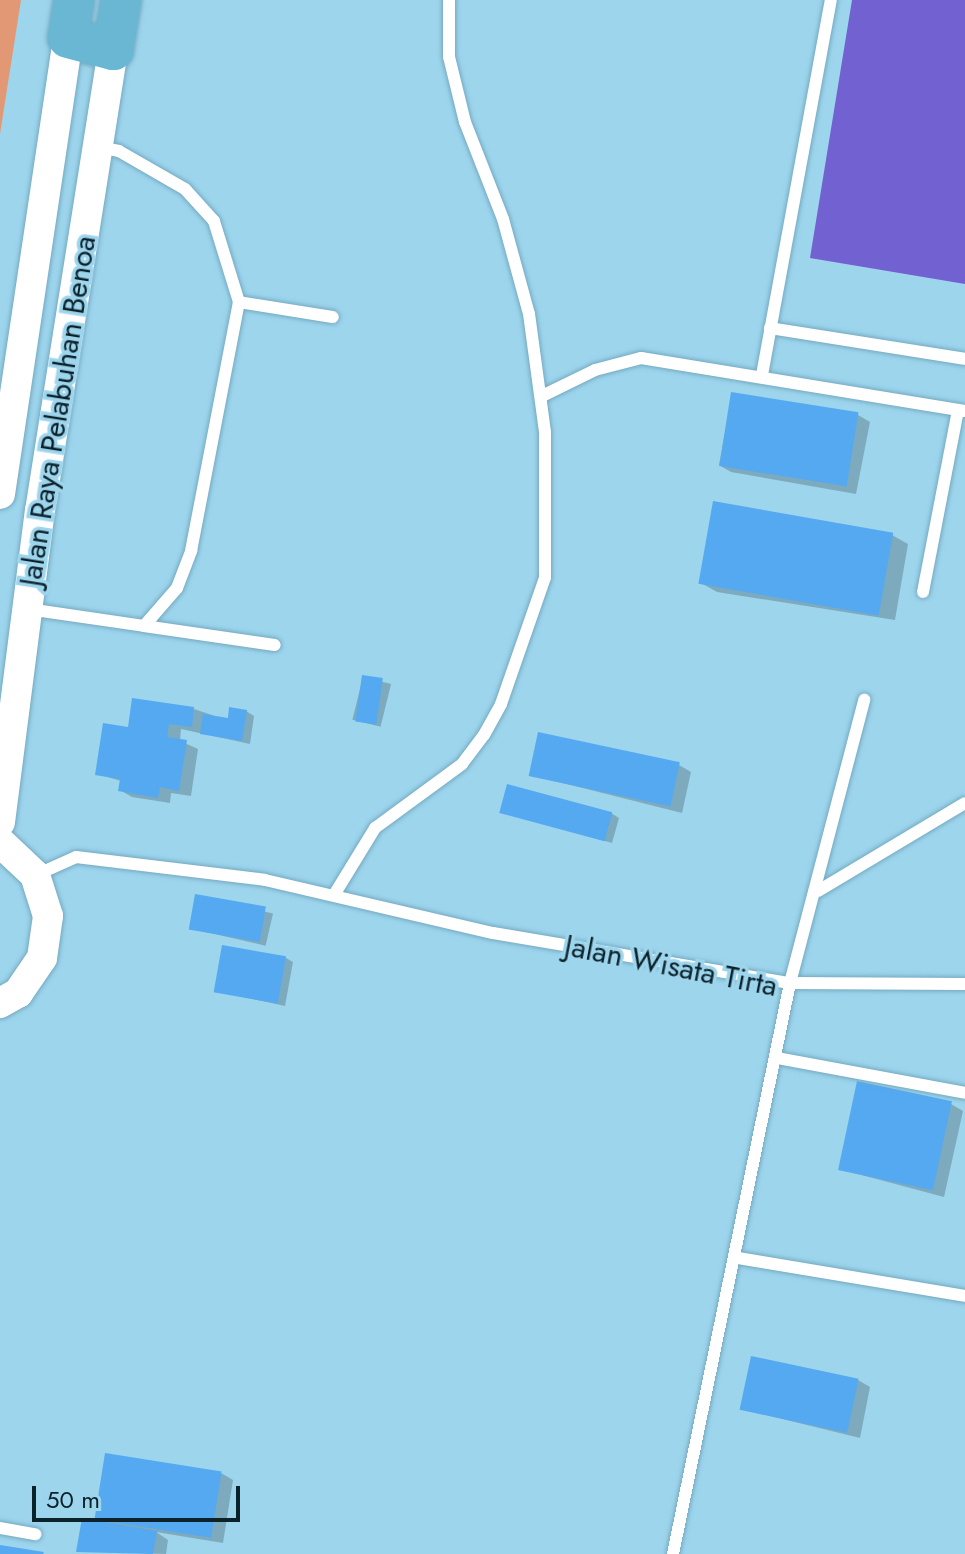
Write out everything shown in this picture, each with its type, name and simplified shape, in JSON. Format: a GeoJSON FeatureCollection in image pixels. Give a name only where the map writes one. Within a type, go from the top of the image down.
{"type":"FeatureCollection","features":[{"type":"Feature","properties":{"kind":"highway","name":"Jalan Raya Pelabuhan Benoa"},"geometry":{"type":"LineString","coordinates":[[113,50],[121,0]]}},
{"type":"Feature","properties":{"kind":"highway"},"geometry":{"type":"LineString","coordinates":[[71,19],[113,50]]}},
{"type":"Feature","properties":{"kind":"street","name":"Jalan Raya Pelabuhan Benoa"},"geometry":{"type":"LineString","coordinates":[[0,494],[71,19]]}},
{"type":"Feature","properties":{"kind":"street","name":"Jalan Raya Pelabuhan Benoa"},"geometry":{"type":"LineString","coordinates":[[0,822],[28,609],[113,50]]}},
{"type":"Feature","properties":{"kind":"street"},"geometry":{"type":"LineString","coordinates":[[0,842],[35,875],[48,916],[42,958],[18,993],[0,1003]]}},
{"type":"Feature","properties":{"kind":"lane"},"geometry":{"type":"LineString","coordinates":[[334,895],[375,828],[462,764],[501,704],[545,578],[549,498],[542,396],[529,314],[503,219],[458,96],[449,57],[449,0]]}},
{"type":"Feature","properties":{"kind":"lane"},"geometry":{"type":"LineString","coordinates":[[762,375],[831,0]]}},
{"type":"Feature","properties":{"kind":"lane"},"geometry":{"type":"LineString","coordinates":[[99,147],[119,151],[185,189],[214,221],[239,302],[191,551],[177,588],[144,626]]}},
{"type":"Feature","properties":{"kind":"lane"},"geometry":{"type":"LineString","coordinates":[[239,302],[333,317]]}},
{"type":"Feature","properties":{"kind":"lane"},"geometry":{"type":"LineString","coordinates":[[770,328],[965,359]]}},
{"type":"Feature","properties":{"kind":"lane"},"geometry":{"type":"LineString","coordinates":[[542,396],[595,370],[641,358],[762,375],[962,410],[923,592]]}},
{"type":"Feature","properties":{"kind":"lane"},"geometry":{"type":"LineString","coordinates":[[28,609],[275,645]]}},
{"type":"Feature","properties":{"kind":"lane"},"geometry":{"type":"LineString","coordinates":[[864,700],[818,891],[790,983],[965,984]]}},
{"type":"Feature","properties":{"kind":"lane"},"geometry":{"type":"LineString","coordinates":[[818,891],[965,803]]}},
{"type":"Feature","properties":{"kind":"lane","name":"Jalan Wisata Tirta"},"geometry":{"type":"LineString","coordinates":[[35,875],[76,857],[265,880],[493,933],[790,983],[738,1258],[673,1554]]}},
{"type":"Feature","properties":{"kind":"lane"},"geometry":{"type":"LineString","coordinates":[[777,1058],[965,1093]]}},
{"type":"Feature","properties":{"kind":"lane"},"geometry":{"type":"LineString","coordinates":[[738,1258],[965,1296]]}},
{"type":"Feature","properties":{"kind":"lane"},"geometry":{"type":"LineString","coordinates":[[0,1528],[35,1534]]}},
{"type":"Feature","properties":{"kind":"shaded area"},"geometry":{"type":"Polygon","coordinates":[[[0,0],[21,0],[0,134],[0,0]]]}},
{"type":"Feature","properties":{"kind":"shaded area"},"geometry":{"type":"Polygon","coordinates":[[[852,0],[965,0],[965,284],[810,258],[852,0]]]}},
{"type":"Feature","properties":{"kind":"building"},"geometry":{"type":"Polygon","coordinates":[[[731,392],[858,412],[847,486],[719,466],[731,392]]]}},
{"type":"Feature","properties":{"kind":"building"},"geometry":{"type":"Polygon","coordinates":[[[713,501],[893,533],[879,616],[698,584],[713,501]]]}},
{"type":"Feature","properties":{"kind":"building"},"geometry":{"type":"Polygon","coordinates":[[[362,675],[383,678],[376,724],[355,722],[362,675]]]}},
{"type":"Feature","properties":{"kind":"building"},"geometry":{"type":"Polygon","coordinates":[[[132,698],[194,707],[192,727],[169,724],[167,737],[187,740],[179,791],[160,787],[158,798],[118,791],[120,779],[95,775],[103,723],[128,727],[132,698]]]}},
{"type":"Feature","properties":{"kind":"building"},"geometry":{"type":"Polygon","coordinates":[[[229,707],[247,710],[242,741],[200,734],[203,714],[228,718],[229,707]]]}},
{"type":"Feature","properties":{"kind":"building"},"geometry":{"type":"Polygon","coordinates":[[[538,732],[680,762],[670,806],[529,776],[538,732]]]}},
{"type":"Feature","properties":{"kind":"building"},"geometry":{"type":"Polygon","coordinates":[[[507,784],[612,812],[605,841],[499,813],[507,784]]]}},
{"type":"Feature","properties":{"kind":"building"},"geometry":{"type":"Polygon","coordinates":[[[195,894],[266,907],[260,942],[189,929],[195,894]]]}},
{"type":"Feature","properties":{"kind":"building"},"geometry":{"type":"Polygon","coordinates":[[[222,945],[286,956],[278,1004],[214,992],[222,945]]]}},
{"type":"Feature","properties":{"kind":"building"},"geometry":{"type":"Polygon","coordinates":[[[857,1081],[952,1101],[933,1190],[838,1170],[857,1081]]]}},
{"type":"Feature","properties":{"kind":"building"},"geometry":{"type":"Polygon","coordinates":[[[751,1356],[859,1379],[847,1433],[740,1410],[751,1356]]]}},
{"type":"Feature","properties":{"kind":"building"},"geometry":{"type":"Polygon","coordinates":[[[105,1453],[222,1471],[211,1538],[95,1519],[105,1453]]]}},
{"type":"Feature","properties":{"kind":"building"},"geometry":{"type":"Polygon","coordinates":[[[82,1518],[157,1531],[153,1554],[76,1552],[82,1518]]]}},
{"type":"Feature","properties":{"kind":"building"},"geometry":{"type":"Polygon","coordinates":[[[0,1545],[44,1552],[0,1554],[0,1545]]]}}]}
